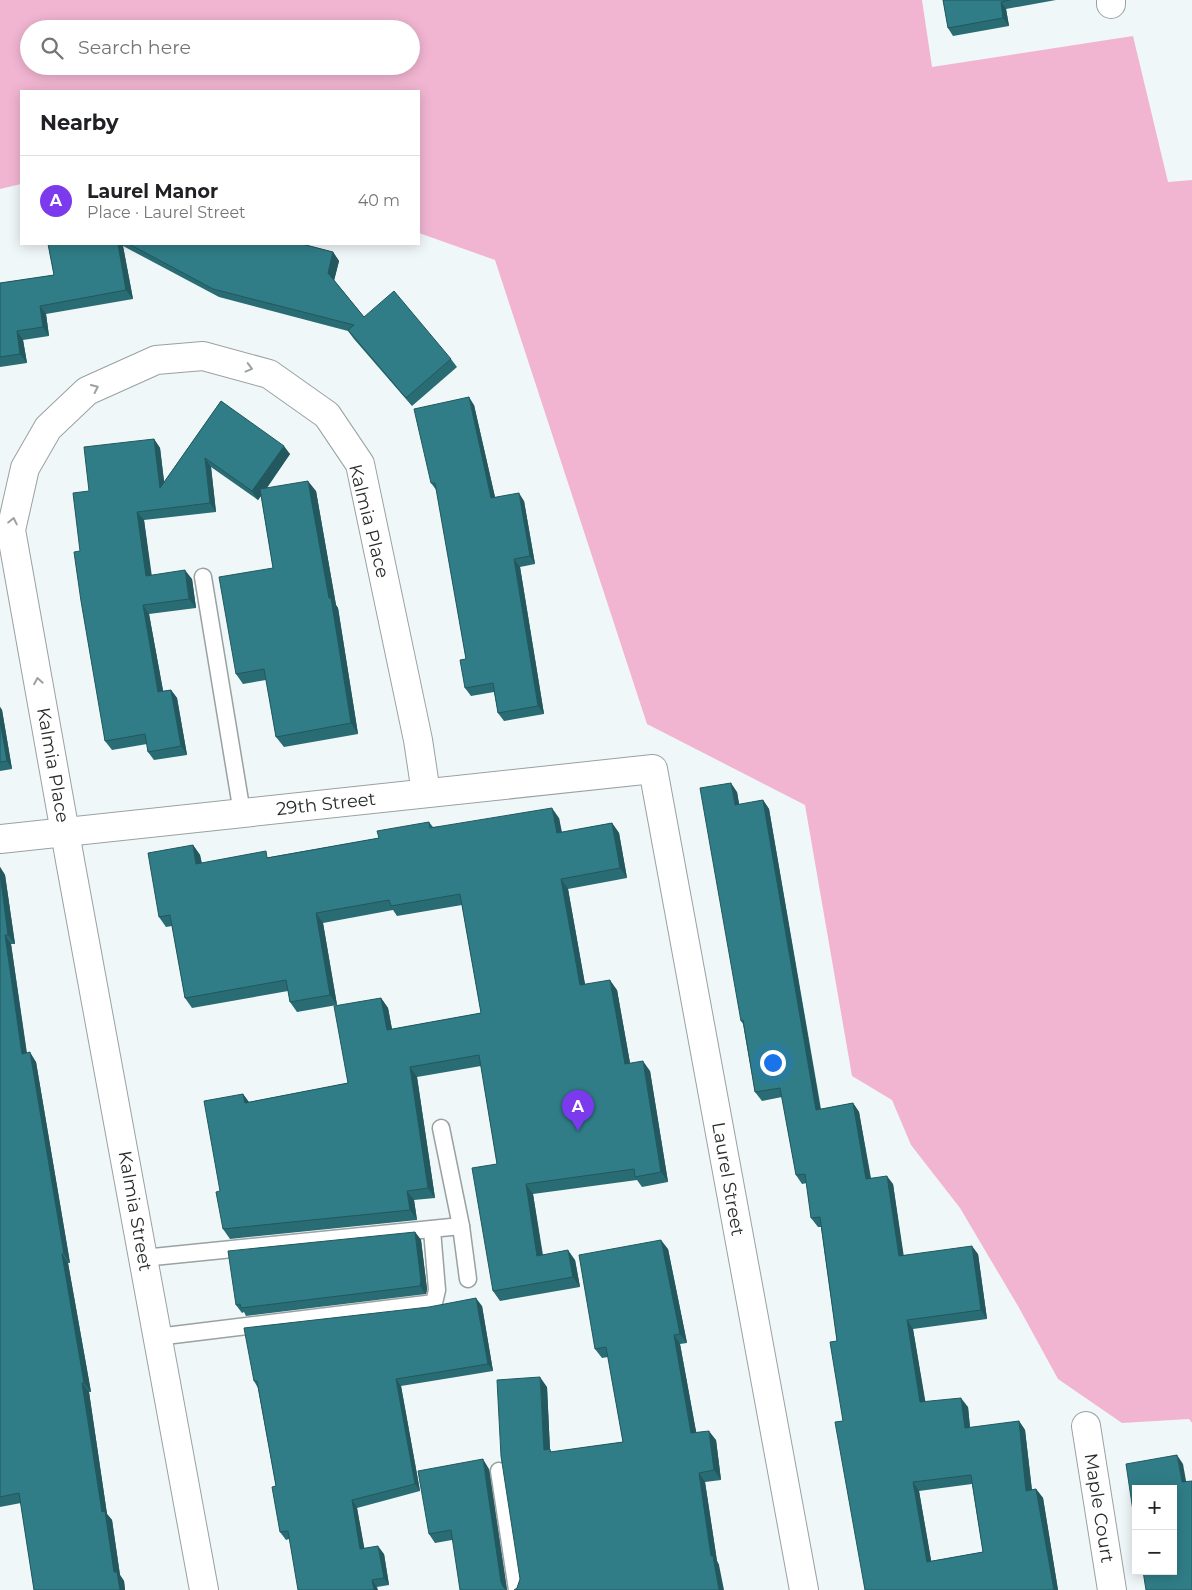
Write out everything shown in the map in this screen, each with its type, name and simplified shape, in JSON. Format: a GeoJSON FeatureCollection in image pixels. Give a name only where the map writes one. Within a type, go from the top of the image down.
{"type":"FeatureCollection","features":[{"type":"Feature","properties":{"kind":"street","name":"Kalmia Place"},"geometry":{"type":"LineString","coordinates":[[65,832],[12,530],[25,468],[48,428],[87,391],[156,360],[203,356],[269,374],[327,415],[360,464],[418,740],[426,793]]}},
{"type":"Feature","properties":{"kind":"street","name":"29th Street"},"geometry":{"type":"LineString","coordinates":[[0,839],[653,769]]}},
{"type":"Feature","properties":{"kind":"street","name":"Laurel Street"},"geometry":{"type":"LineString","coordinates":[[653,769],[804,1590]]}},
{"type":"Feature","properties":{"kind":"street","name":"Kalmia Street"},"geometry":{"type":"LineString","coordinates":[[65,832],[204,1590]]}},
{"type":"Feature","properties":{"kind":"street","name":"Maple Court"},"geometry":{"type":"LineString","coordinates":[[1086,1426],[1112,1590]]}},
{"type":"Feature","properties":{"kind":"lane"},"geometry":{"type":"LineString","coordinates":[[203,577],[242,813]]}},
{"type":"Feature","properties":{"kind":"lane"},"geometry":{"type":"LineString","coordinates":[[441,1128],[461,1226],[468,1279]]}},
{"type":"Feature","properties":{"kind":"lane"},"geometry":{"type":"LineString","coordinates":[[143,1258],[461,1226]]}},
{"type":"Feature","properties":{"kind":"lane"},"geometry":{"type":"LineString","coordinates":[[157,1337],[434,1303],[437,1290],[432,1230]]}},
{"type":"Feature","properties":{"kind":"lane"},"geometry":{"type":"LineString","coordinates":[[499,1471],[517,1590]]}},
{"type":"Feature","properties":{"kind":"shaded area"},"geometry":{"type":"Polygon","coordinates":[[[0,0],[922,0],[932,67],[1133,36],[1168,182],[1192,180],[1192,1423],[1189,1419],[1122,1423],[1058,1379],[1018,1306],[960,1208],[911,1145],[892,1100],[852,1076],[805,805],[647,724],[495,260],[420,233],[420,90],[20,90],[20,184],[0,189],[0,0]]]}},
{"type":"Feature","properties":{"kind":"building"},"geometry":{"type":"Polygon","coordinates":[[[943,0],[1010,0],[1001,2],[1003,18],[948,28],[943,0]]]}},
{"type":"Feature","properties":{"kind":"building"},"geometry":{"type":"Polygon","coordinates":[[[48,245],[118,245],[126,290],[40,306],[43,327],[17,331],[20,354],[0,357],[0,283],[54,275],[48,245]]]}},
{"type":"Feature","properties":{"kind":"building"},"geometry":{"type":"Polygon","coordinates":[[[131,245],[306,245],[333,252],[328,273],[364,317],[394,291],[451,359],[406,398],[348,330],[354,325],[213,289],[131,245]]]}},
{"type":"Feature","properties":{"kind":"building"},"geometry":{"type":"Polygon","coordinates":[[[469,397],[491,498],[519,493],[530,556],[514,559],[538,706],[498,713],[493,683],[465,688],[460,660],[466,659],[435,483],[431,483],[414,409],[469,397]]]}},
{"type":"Feature","properties":{"kind":"building"},"geometry":{"type":"Polygon","coordinates":[[[221,401],[284,446],[252,491],[205,458],[210,503],[137,512],[146,576],[185,570],[189,599],[143,605],[158,692],[171,690],[181,746],[148,752],[145,734],[105,741],[74,552],[80,551],[73,493],[89,491],[84,447],[154,439],[160,488],[221,401]]]}},
{"type":"Feature","properties":{"kind":"building"},"geometry":{"type":"Polygon","coordinates":[[[308,481],[329,598],[331,598],[351,723],[276,737],[264,669],[236,674],[219,577],[273,568],[260,489],[308,481]]]}},
{"type":"Feature","properties":{"kind":"building"},"geometry":{"type":"Polygon","coordinates":[[[0,721],[7,761],[0,762],[0,721]]]}},
{"type":"Feature","properties":{"kind":"building"},"geometry":{"type":"Polygon","coordinates":[[[731,783],[735,805],[763,800],[816,1110],[853,1103],[866,1179],[887,1176],[899,1256],[972,1246],[981,1310],[907,1320],[920,1402],[961,1398],[965,1428],[1019,1421],[1026,1491],[1036,1489],[1054,1590],[865,1590],[835,1422],[843,1421],[830,1342],[837,1341],[820,1217],[811,1218],[805,1174],[796,1175],[780,1088],[755,1092],[700,788],[731,783]],[[971,1475],[913,1482],[927,1562],[983,1552],[971,1475]]]}},
{"type":"Feature","properties":{"kind":"building"},"geometry":{"type":"Polygon","coordinates":[[[552,808],[557,833],[612,823],[620,868],[561,879],[580,985],[610,980],[625,1064],[643,1061],[661,1172],[635,1177],[634,1169],[526,1184],[537,1256],[568,1250],[573,1277],[493,1291],[472,1168],[497,1164],[479,1055],[410,1067],[428,1188],[407,1191],[410,1210],[223,1229],[216,1192],[220,1191],[204,1101],[243,1094],[245,1103],[348,1083],[334,1006],[381,998],[387,1030],[481,1013],[460,894],[391,906],[389,900],[316,913],[330,995],[290,1002],[286,980],[185,998],[170,915],[159,917],[148,853],[193,845],[196,864],[266,851],[267,858],[379,838],[377,831],[429,822],[430,828],[552,808]]]}},
{"type":"Feature","properties":{"kind":"building"},"geometry":{"type":"Polygon","coordinates":[[[0,873],[8,935],[5,935],[22,1054],[30,1052],[64,1254],[62,1254],[84,1383],[82,1383],[102,1512],[105,1511],[114,1572],[117,1572],[120,1590],[34,1590],[19,1493],[0,1497],[0,873]]]}},
{"type":"Feature","properties":{"kind":"building"},"geometry":{"type":"Polygon","coordinates":[[[415,1232],[420,1286],[241,1308],[240,1304],[236,1305],[228,1251],[415,1232]]]}},
{"type":"Feature","properties":{"kind":"building"},"geometry":{"type":"Polygon","coordinates":[[[661,1240],[680,1334],[674,1335],[691,1433],[709,1431],[714,1470],[699,1473],[711,1556],[713,1556],[719,1590],[514,1590],[517,1588],[520,1579],[501,1456],[497,1380],[540,1377],[544,1450],[550,1449],[550,1452],[623,1442],[606,1347],[595,1349],[579,1255],[661,1240]]]}},
{"type":"Feature","properties":{"kind":"building"},"geometry":{"type":"Polygon","coordinates":[[[476,1298],[488,1364],[396,1379],[415,1484],[352,1500],[360,1549],[378,1546],[384,1578],[372,1580],[374,1590],[298,1590],[288,1531],[280,1532],[272,1487],[276,1486],[257,1381],[254,1381],[244,1328],[429,1307],[476,1298]]]}},
{"type":"Feature","properties":{"kind":"building"},"geometry":{"type":"Polygon","coordinates":[[[1177,1455],[1182,1482],[1192,1481],[1192,1590],[1146,1590],[1144,1575],[1177,1575],[1177,1485],[1132,1485],[1132,1504],[1126,1464],[1177,1455]]]}},
{"type":"Feature","properties":{"kind":"building"},"geometry":{"type":"Polygon","coordinates":[[[483,1459],[501,1582],[507,1590],[460,1590],[451,1530],[429,1534],[418,1471],[483,1459]]]}},
{"type":"Feature","properties":{"kind":"place","name":"Laurel Manor"},"geometry":{"type":"Point","coordinates":[578,1131]}}]}
